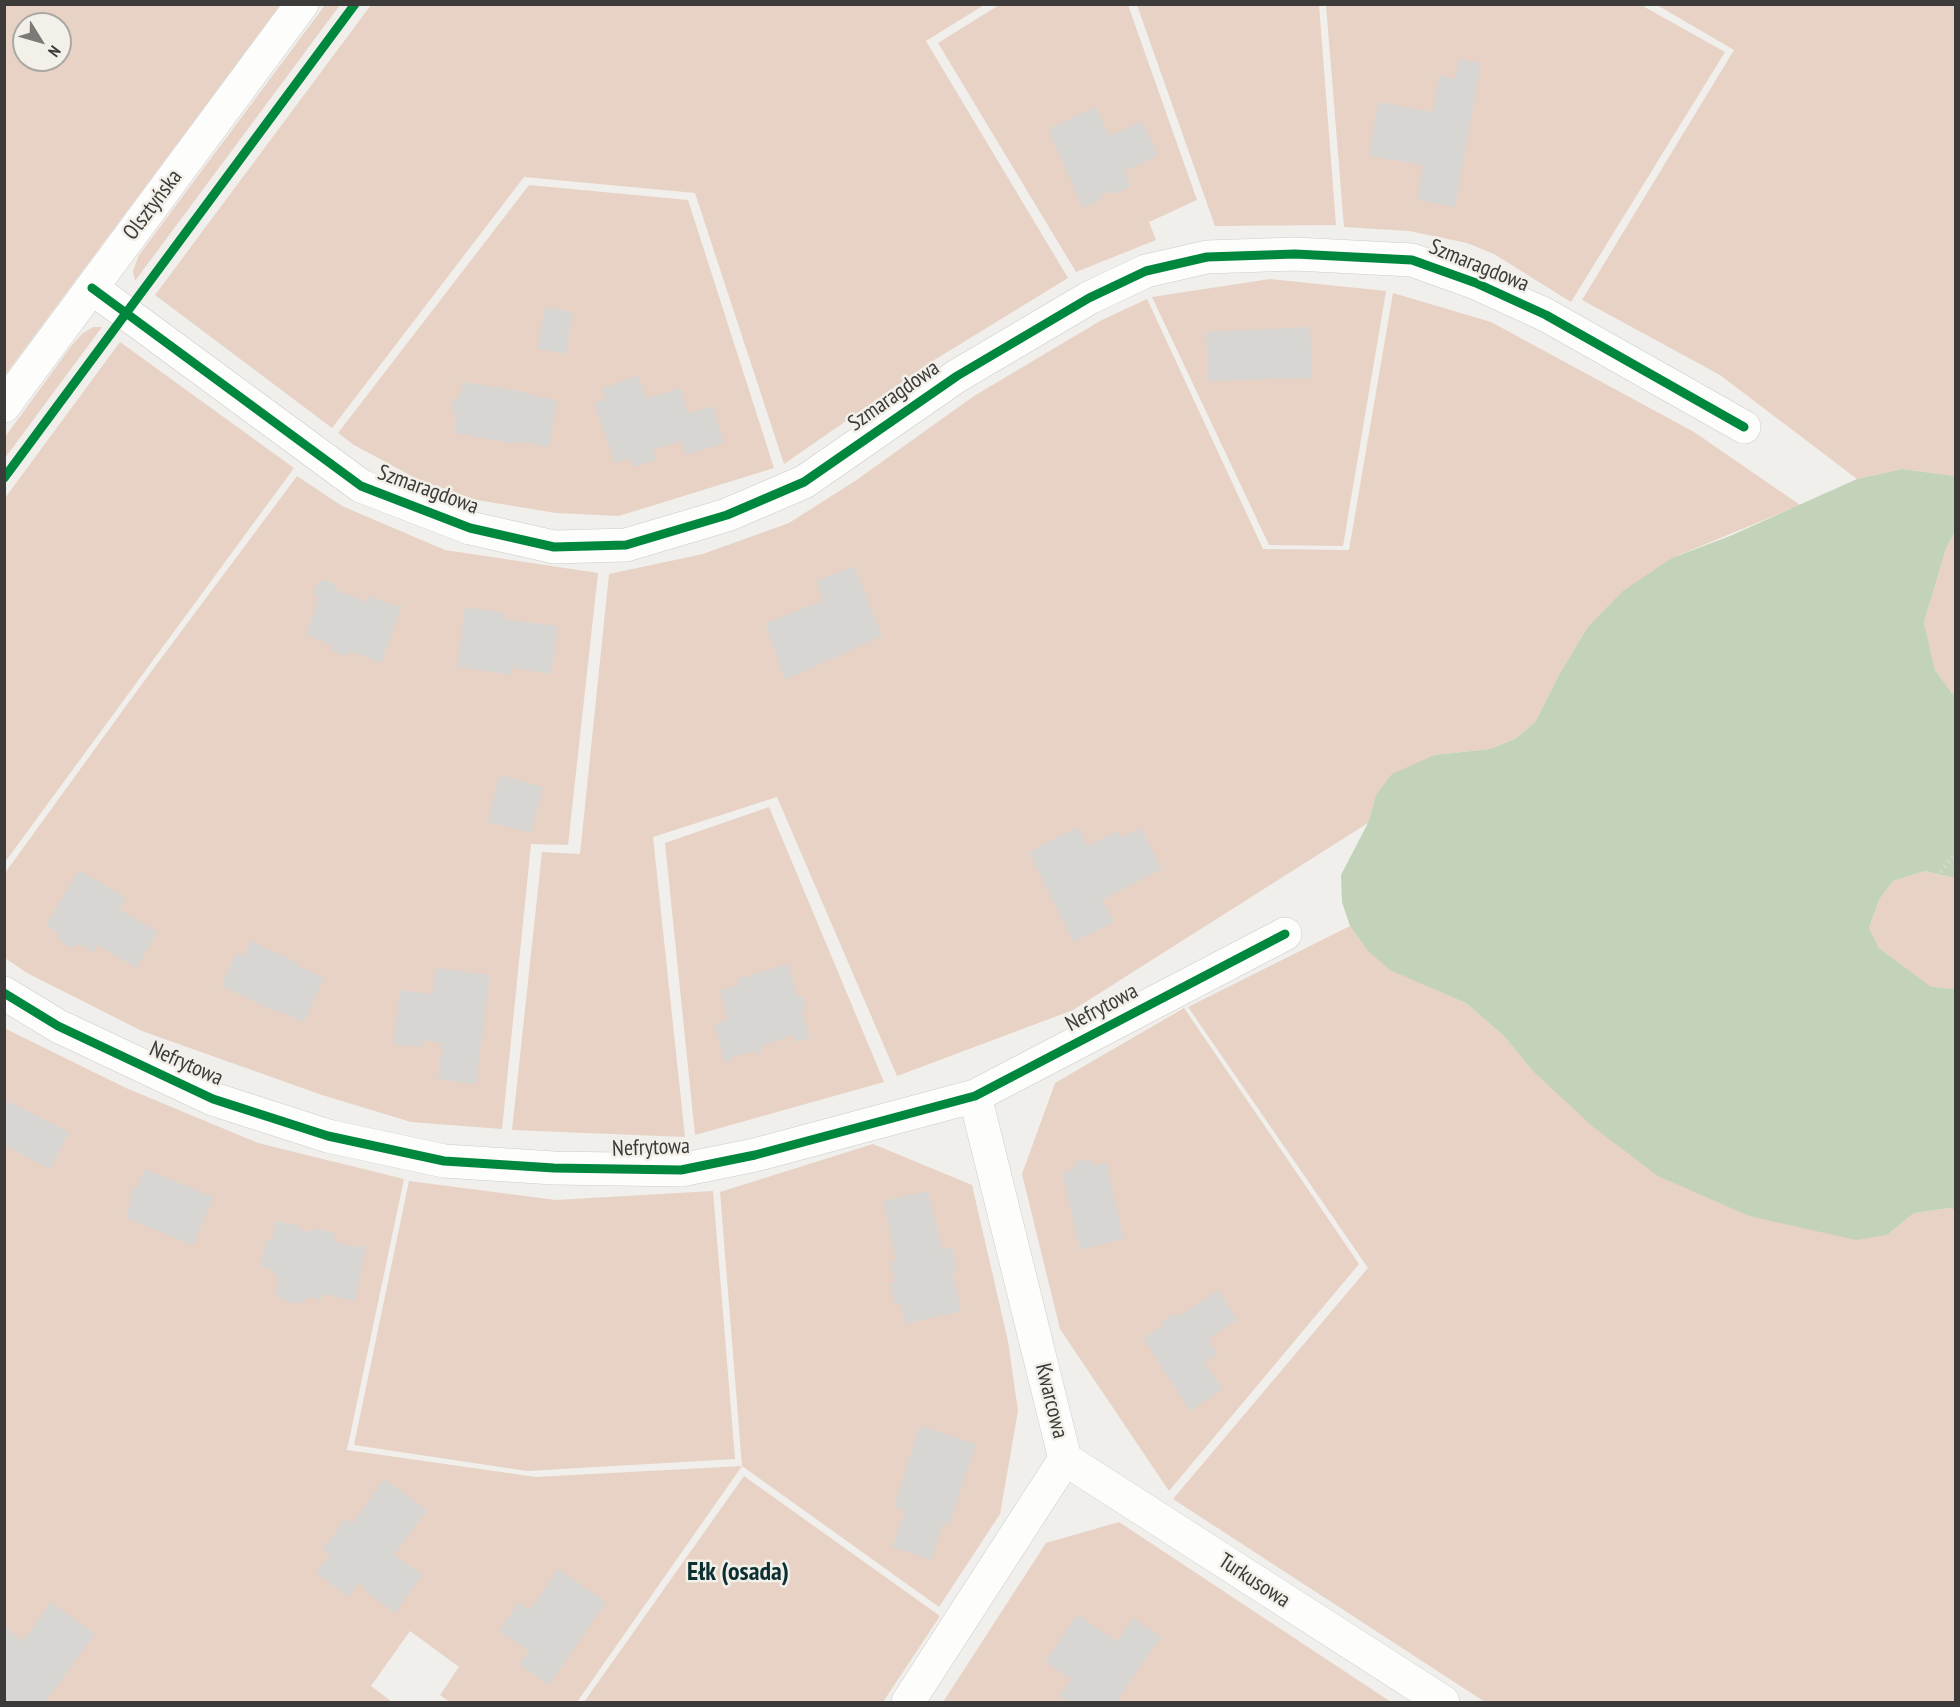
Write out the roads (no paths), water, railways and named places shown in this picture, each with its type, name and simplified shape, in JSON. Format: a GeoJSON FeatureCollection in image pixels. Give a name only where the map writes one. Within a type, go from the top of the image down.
{"type":"FeatureCollection","features":[{"type":"Feature","properties":{"kind":"street","name":"Olsztyńska"},"geometry":{"type":"LineString","coordinates":[[4,406],[302,4]]}},
{"type":"Feature","properties":{"kind":"street","name":"Szmaragdowa"},"geometry":{"type":"LineString","coordinates":[[92,288],[361,486],[470,528],[554,547],[626,545],[726,515],[804,482],[957,376],[1089,298],[1146,271],[1207,257],[1295,254],[1412,260],[1476,283],[1546,315],[1744,427]]}},
{"type":"Feature","properties":{"kind":"street","name":"Nefrytowa"},"geometry":{"type":"LineString","coordinates":[[4,993],[58,1026],[213,1099],[328,1136],[444,1161],[554,1168],[681,1170],[755,1155],[975,1096],[1285,934]]}},
{"type":"Feature","properties":{"kind":"street","name":"Kwarcowa"},"geometry":{"type":"LineString","coordinates":[[908,1702],[1065,1459],[975,1096]]}},
{"type":"Feature","properties":{"kind":"street","name":"Turkusowa"},"geometry":{"type":"LineString","coordinates":[[1065,1459],[1443,1702]]}},
{"type":"Feature","properties":{"kind":"district","name":"Ełk (osada)"},"geometry":{"type":"Point","coordinates":[738,1573]}}]}
